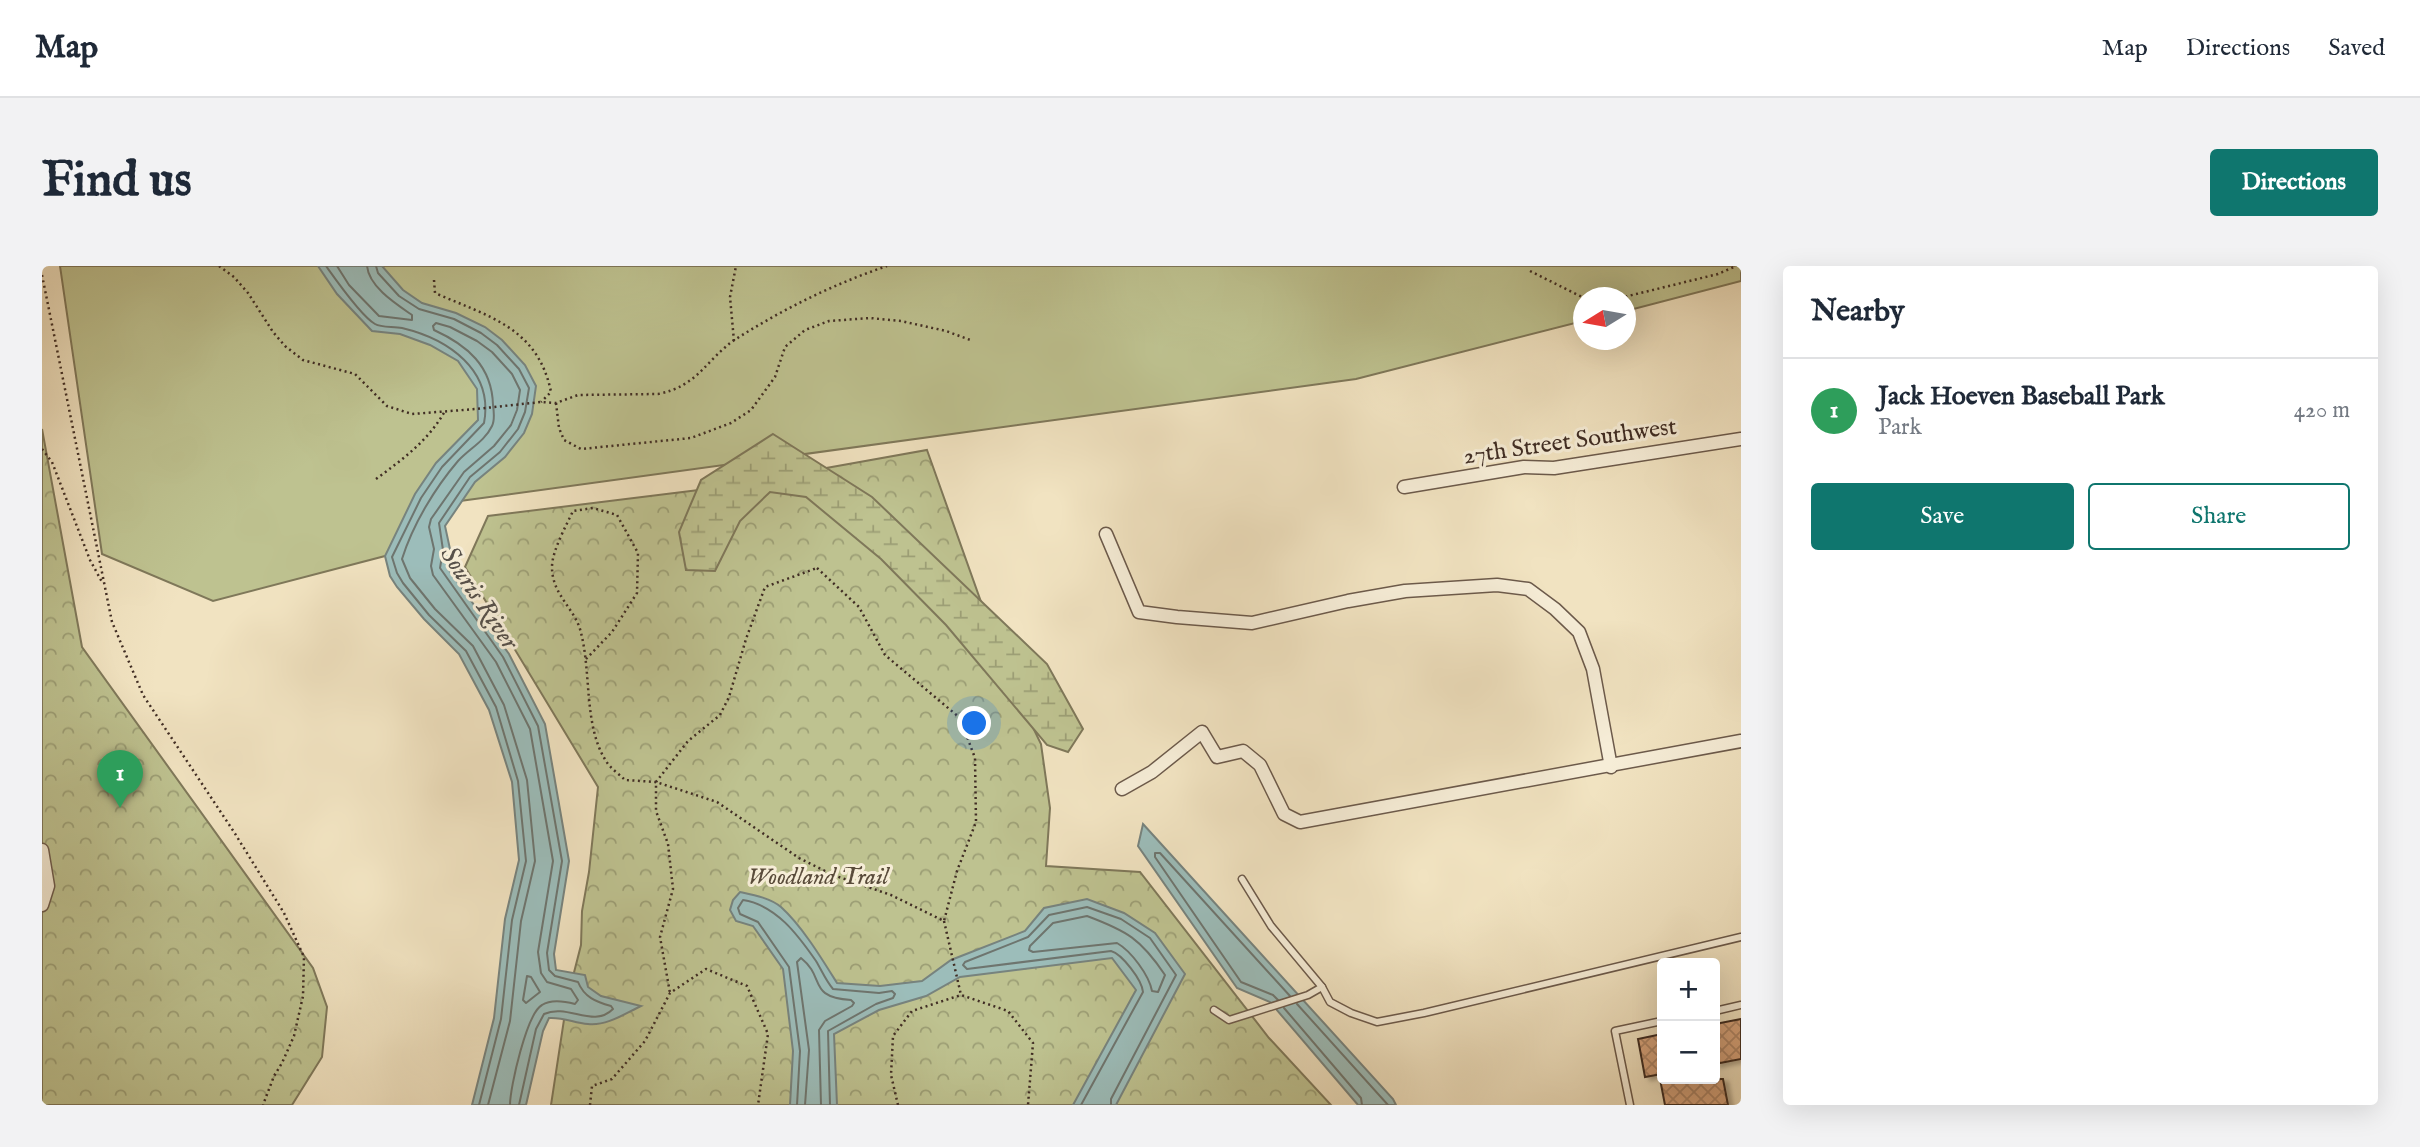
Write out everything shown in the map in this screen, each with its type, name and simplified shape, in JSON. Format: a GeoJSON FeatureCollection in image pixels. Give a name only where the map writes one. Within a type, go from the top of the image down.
{"type":"FeatureCollection","features":[{"type":"Feature","properties":{"kind":"street","name":"27th Street Southwest"},"geometry":{"type":"LineString","coordinates":[[1404,487],[1524,467],[1554,468],[1741,439]]}},
{"type":"Feature","properties":{"kind":"street"},"geometry":{"type":"LineString","coordinates":[[1106,534],[1139,611],[1152,614],[1252,623],[1405,591],[1497,585],[1528,589],[1580,632],[1592,669],[1612,767]]}},
{"type":"Feature","properties":{"kind":"street"},"geometry":{"type":"LineString","coordinates":[[1122,789],[1152,772],[1202,732],[1217,757],[1243,751],[1260,765],[1284,814],[1300,822],[1523,779],[1612,767],[1741,741]]}},
{"type":"Feature","properties":{"kind":"street"},"geometry":{"type":"LineString","coordinates":[[42,850],[48,886],[42,905]]}},
{"type":"Feature","properties":{"kind":"lane"},"geometry":{"type":"LineString","coordinates":[[1242,879],[1271,926],[1322,987],[1330,1002],[1351,1013],[1377,1021],[1423,1013],[1741,937]]}},
{"type":"Feature","properties":{"kind":"lane"},"geometry":{"type":"LineString","coordinates":[[1214,1010],[1229,1020],[1308,995],[1322,987]]}},
{"type":"Feature","properties":{"kind":"lane"},"geometry":{"type":"LineString","coordinates":[[1720,1010],[1741,1005]]}},
{"type":"Feature","properties":{"kind":"lane"},"geometry":{"type":"LineString","coordinates":[[1630,1105],[1615,1031],[1657,1022]]}},
{"type":"Feature","properties":{"kind":"path"},"geometry":{"type":"LineString","coordinates":[[219,266],[234,277],[285,346],[303,360],[355,374],[387,406],[412,414],[541,402],[556,403],[578,394],[658,394],[670,391],[698,376],[734,341],[805,300],[849,279],[887,266]]}},
{"type":"Feature","properties":{"kind":"path"},"geometry":{"type":"LineString","coordinates":[[734,341],[730,297],[736,266]]}},
{"type":"Feature","properties":{"kind":"path"},"geometry":{"type":"LineString","coordinates":[[1636,294],[1718,274],[1736,266]]}},
{"type":"Feature","properties":{"kind":"path"},"geometry":{"type":"LineString","coordinates":[[1530,271],[1573,292]]}},
{"type":"Feature","properties":{"kind":"path"},"geometry":{"type":"LineString","coordinates":[[42,275],[112,622],[144,695],[277,902],[304,957],[303,996],[294,1036],[263,1105]]}},
{"type":"Feature","properties":{"kind":"path"},"geometry":{"type":"LineString","coordinates":[[434,280],[435,293],[499,320],[529,346],[542,364],[551,392],[541,402]]}},
{"type":"Feature","properties":{"kind":"path"},"geometry":{"type":"LineString","coordinates":[[556,403],[559,428],[564,440],[581,449],[691,438],[731,423],[751,410],[775,377],[785,348],[805,330],[829,321],[870,318],[901,321],[946,331],[973,341]]}},
{"type":"Feature","properties":{"kind":"path"},"geometry":{"type":"LineString","coordinates":[[376,479],[411,453],[434,430],[445,411]]}},
{"type":"Feature","properties":{"kind":"path"},"geometry":{"type":"LineString","coordinates":[[42,449],[52,462],[90,560],[104,585]]}},
{"type":"Feature","properties":{"kind":"path"},"geometry":{"type":"LineString","coordinates":[[586,659],[612,632],[637,593],[638,553],[617,514],[593,508],[573,511],[551,566],[557,593],[579,626],[586,659],[594,737],[607,762],[625,780],[656,782],[717,802],[800,858],[891,895],[944,921]]}},
{"type":"Feature","properties":{"kind":"path"},"geometry":{"type":"LineString","coordinates":[[670,993],[660,937],[673,889],[668,844],[656,811],[656,782],[688,741],[720,715],[729,697],[765,587],[817,568],[859,607],[884,655],[960,718],[975,758],[976,821],[957,871],[944,921],[961,995]]}},
{"type":"Feature","properties":{"kind":"path"},"geometry":{"type":"LineString","coordinates":[[590,1105],[592,1086],[612,1079],[645,1041],[670,993],[706,969],[747,986],[768,1034],[758,1105]]}},
{"type":"Feature","properties":{"kind":"path"},"geometry":{"type":"LineString","coordinates":[[898,1105],[891,1074],[893,1036],[912,1011],[961,995],[1008,1011],[1033,1043],[1028,1105]]}},
{"type":"Feature","properties":{"kind":"green space"},"geometry":{"type":"Polygon","coordinates":[[[60,266],[1741,266],[1741,281],[1636,308],[1636,287],[1573,287],[1573,324],[1356,379],[460,501],[385,556],[213,601],[102,554],[60,266]]]}},
{"type":"Feature","properties":{"kind":"green space"},"geometry":{"type":"Polygon","coordinates":[[[42,429],[82,647],[313,968],[327,1007],[322,1057],[292,1105],[42,1105],[42,429]]]}},
{"type":"Feature","properties":{"kind":"green space"},"geometry":{"type":"Polygon","coordinates":[[[773,434],[872,497],[1047,664],[1083,729],[1068,752],[1047,745],[946,625],[881,559],[806,497],[770,492],[740,521],[715,571],[686,570],[679,532],[701,480],[773,434]]]}},
{"type":"Feature","properties":{"kind":"green space","name":"Woodland Trail"},"geometry":{"type":"Polygon","coordinates":[[[927,450],[1006,672],[1041,744],[1050,808],[1046,866],[1140,872],[1269,1038],[1331,1105],[551,1105],[567,1000],[581,945],[582,911],[598,787],[465,567],[488,516],[715,488],[927,450]]]}},
{"type":"Feature","properties":{"kind":"water"},"geometry":{"type":"Polygon","coordinates":[[[318,266],[382,266],[403,290],[422,303],[456,313],[485,327],[502,340],[525,365],[536,386],[532,414],[524,433],[505,457],[475,482],[445,526],[450,549],[447,567],[509,654],[545,724],[569,861],[554,954],[556,970],[585,975],[588,987],[601,996],[641,1006],[615,1019],[595,1024],[549,1018],[543,1031],[526,1105],[472,1105],[494,1018],[505,919],[519,860],[512,782],[489,710],[459,654],[397,587],[390,576],[385,556],[415,494],[436,463],[478,420],[477,389],[458,361],[430,345],[400,334],[372,331],[337,294],[318,266]]]}},
{"type":"Feature","properties":{"kind":"water"},"geometry":{"type":"Polygon","coordinates":[[[1143,824],[1396,1105],[1358,1105],[1270,1002],[1237,988],[1138,846],[1143,824]]]}},
{"type":"Feature","properties":{"kind":"water"},"geometry":{"type":"Polygon","coordinates":[[[740,892],[767,899],[781,907],[804,933],[837,983],[880,986],[922,981],[951,960],[1025,931],[1044,908],[1087,899],[1124,913],[1155,933],[1185,974],[1116,1105],[1073,1105],[1136,990],[1112,958],[960,977],[926,996],[879,1010],[834,1034],[837,1105],[790,1105],[793,1051],[783,969],[753,926],[736,921],[730,910],[733,900],[740,892]]]}},
{"type":"Feature","properties":{"kind":"building"},"geometry":{"type":"Polygon","coordinates":[[[1741,1019],[1741,1059],[1720,1063],[1720,1023],[1741,1019]]]}},
{"type":"Feature","properties":{"kind":"building"},"geometry":{"type":"Polygon","coordinates":[[[1657,1035],[1657,1075],[1645,1077],[1638,1039],[1657,1035]]]}},
{"type":"Feature","properties":{"kind":"building"},"geometry":{"type":"Polygon","coordinates":[[[1720,1079],[1723,1079],[1728,1105],[1665,1105],[1661,1084],[1720,1084],[1720,1079]]]}},
{"type":"Feature","properties":{"kind":"place","name":"Jack Hoeven Baseball Park"},"geometry":{"type":"Point","coordinates":[120,808]}},
{"type":"Feature","properties":{"kind":"water label","name":"Souris River"},"geometry":{"type":"Point","coordinates":[479,598]}}]}
